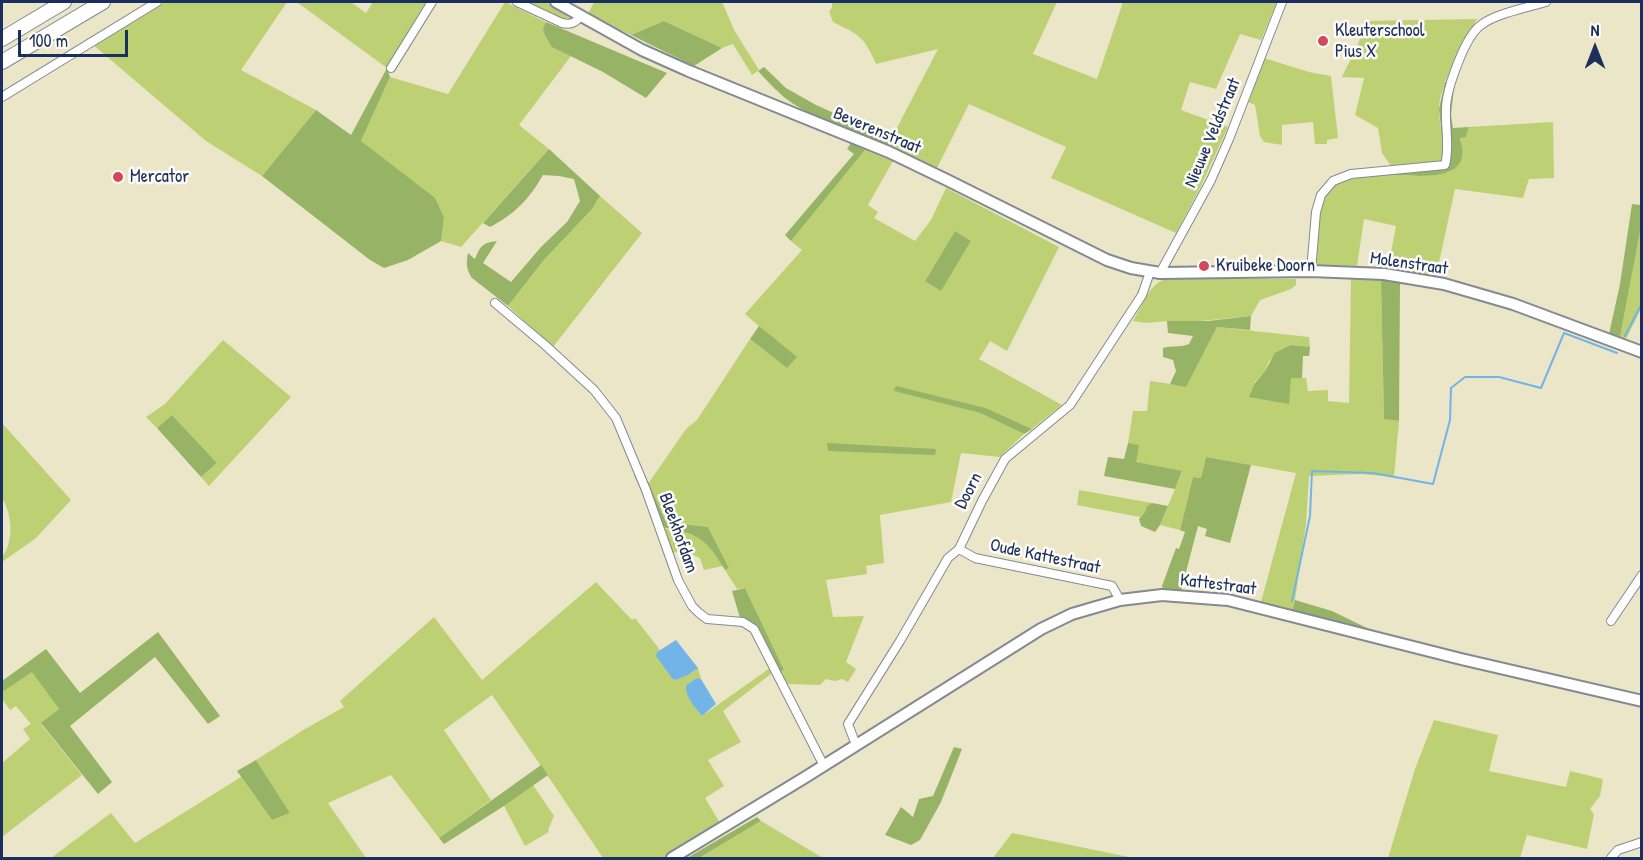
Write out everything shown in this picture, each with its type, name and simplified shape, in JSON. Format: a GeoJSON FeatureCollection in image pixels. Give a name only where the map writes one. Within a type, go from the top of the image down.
{"type":"FeatureCollection","features":[{"type":"Feature","properties":{"kind":"highway"},"geometry":{"type":"LineString","coordinates":[[2,39],[64,2]]}},
{"type":"Feature","properties":{"kind":"highway"},"geometry":{"type":"LineString","coordinates":[[2,62],[103,2]]}},
{"type":"Feature","properties":{"kind":"street"},"geometry":{"type":"LineString","coordinates":[[2,97],[157,2]]}},
{"type":"Feature","properties":{"kind":"street"},"geometry":{"type":"LineString","coordinates":[[391,68],[432,2]]}},
{"type":"Feature","properties":{"kind":"street"},"geometry":{"type":"LineString","coordinates":[[517,2],[569,25],[581,16]]}},
{"type":"Feature","properties":{"kind":"street","name":"Beverenstraat"},"geometry":{"type":"LineString","coordinates":[[556,2],[642,50],[899,157],[1107,260],[1155,272]]}},
{"type":"Feature","properties":{"kind":"street","name":"Nieuwe Veldstraat"},"geometry":{"type":"LineString","coordinates":[[1155,272],[1211,180],[1282,2]]}},
{"type":"Feature","properties":{"kind":"street"},"geometry":{"type":"LineString","coordinates":[[1311,272],[1316,212],[1321,195],[1333,181],[1351,174],[1445,165],[1447,157],[1446,108],[1450,84],[1472,34],[1480,25],[1492,18],[1546,2]]}},
{"type":"Feature","properties":{"kind":"street","name":"Molenstraat"},"geometry":{"type":"LineString","coordinates":[[1155,272],[1384,274],[1444,284],[1513,304],[1641,352]]}},
{"type":"Feature","properties":{"kind":"street","name":"Doorn"},"geometry":{"type":"LineString","coordinates":[[856,745],[849,724],[948,558],[959,549],[1005,459],[1070,405],[1155,272]]}},
{"type":"Feature","properties":{"kind":"street","name":"Bleekhofdam"},"geometry":{"type":"LineString","coordinates":[[495,303],[594,390],[616,418],[646,490],[678,580],[692,606],[707,619],[742,622],[754,629],[824,766]]}},
{"type":"Feature","properties":{"kind":"street","name":"Oude Kattestraat"},"geometry":{"type":"LineString","coordinates":[[959,549],[975,558],[1112,586],[1120,600]]}},
{"type":"Feature","properties":{"kind":"street"},"geometry":{"type":"LineString","coordinates":[[1611,621],[1641,574]]}},
{"type":"Feature","properties":{"kind":"street","name":"Kattestraat"},"geometry":{"type":"LineString","coordinates":[[824,766],[1041,629],[1072,614],[1120,600],[1162,596],[1228,600],[1461,660],[1641,701]]}},
{"type":"Feature","properties":{"kind":"street"},"geometry":{"type":"LineString","coordinates":[[672,858],[824,766]]}},
{"type":"Feature","properties":{"kind":"street"},"geometry":{"type":"LineString","coordinates":[[1611,858],[1618,850],[1641,842]]}},
{"type":"Feature","properties":{"kind":"green space"},"geometry":{"type":"Polygon","coordinates":[[[165,2],[287,2],[241,70],[316,110],[262,176],[206,141],[92,44],[165,2]]]}},
{"type":"Feature","properties":{"kind":"green space"},"geometry":{"type":"Polygon","coordinates":[[[298,2],[351,2],[366,13],[373,2],[426,2],[387,68],[298,2]]]}},
{"type":"Feature","properties":{"kind":"green space"},"geometry":{"type":"Polygon","coordinates":[[[505,2],[546,22],[544,29],[550,44],[571,56],[519,125],[549,149],[461,247],[441,241],[444,218],[361,141],[390,77],[448,94],[505,2]]]}},
{"type":"Feature","properties":{"kind":"green space"},"geometry":{"type":"Polygon","coordinates":[[[523,2],[546,2],[572,20],[566,22],[523,2]]]}},
{"type":"Feature","properties":{"kind":"green space"},"geometry":{"type":"Polygon","coordinates":[[[594,2],[720,2],[759,70],[752,75],[733,44],[722,48],[664,21],[631,35],[588,14],[594,2]]]}},
{"type":"Feature","properties":{"kind":"green space"},"geometry":{"type":"Polygon","coordinates":[[[832,2],[1057,2],[1033,54],[1097,79],[1123,2],[1277,2],[1261,40],[1240,34],[1216,89],[1190,82],[1181,110],[1228,127],[1176,233],[1051,178],[1066,147],[969,104],[936,170],[887,147],[938,49],[876,64],[860,37],[833,22],[829,11],[832,8],[832,2]]]}},
{"type":"Feature","properties":{"kind":"green space"},"geometry":{"type":"Polygon","coordinates":[[[1477,19],[1453,63],[1440,99],[1439,117],[1444,149],[1441,162],[1391,166],[1382,153],[1378,128],[1355,115],[1364,78],[1342,77],[1359,42],[1363,21],[1477,19]]]}},
{"type":"Feature","properties":{"kind":"green space"},"geometry":{"type":"Polygon","coordinates":[[[664,21],[722,48],[694,66],[631,35],[664,21]]]}},
{"type":"Feature","properties":{"kind":"green space"},"geometry":{"type":"Polygon","coordinates":[[[546,22],[667,73],[646,98],[603,72],[552,47],[543,29],[546,22]]]}},
{"type":"Feature","properties":{"kind":"green space"},"geometry":{"type":"Polygon","coordinates":[[[1264,58],[1309,72],[1331,76],[1338,138],[1327,140],[1327,144],[1315,144],[1313,122],[1282,125],[1282,145],[1264,142],[1260,136],[1255,105],[1248,102],[1264,58]]]}},
{"type":"Feature","properties":{"kind":"green space"},"geometry":{"type":"Polygon","coordinates":[[[764,67],[786,88],[816,105],[891,139],[887,147],[826,122],[792,103],[758,71],[764,67]]]}},
{"type":"Feature","properties":{"kind":"green space"},"geometry":{"type":"Polygon","coordinates":[[[387,68],[390,77],[361,141],[435,198],[444,218],[441,241],[408,260],[384,268],[370,260],[262,176],[316,110],[351,135],[387,68]]]}},
{"type":"Feature","properties":{"kind":"green space"},"geometry":{"type":"Polygon","coordinates":[[[1445,82],[1454,88],[1451,115],[1453,128],[1469,127],[1466,137],[1460,138],[1463,155],[1458,165],[1443,174],[1392,175],[1394,166],[1441,161],[1444,153],[1439,109],[1445,82]]]}},
{"type":"Feature","properties":{"kind":"green space"},"geometry":{"type":"Polygon","coordinates":[[[1553,122],[1554,178],[1529,179],[1523,198],[1455,189],[1436,276],[1388,268],[1396,226],[1364,219],[1357,266],[1318,266],[1315,262],[1322,204],[1329,191],[1336,185],[1365,176],[1441,174],[1456,166],[1463,154],[1460,137],[1466,137],[1469,127],[1553,122]]]}},
{"type":"Feature","properties":{"kind":"green space"},"geometry":{"type":"Polygon","coordinates":[[[851,143],[865,150],[791,241],[785,235],[854,154],[847,149],[851,143]]]}},
{"type":"Feature","properties":{"kind":"green space"},"geometry":{"type":"Polygon","coordinates":[[[549,149],[600,196],[592,209],[543,261],[508,306],[472,278],[467,266],[468,253],[475,259],[483,246],[497,241],[483,263],[511,282],[541,247],[567,222],[580,201],[574,179],[543,175],[528,197],[513,212],[490,227],[483,223],[549,149]]]}},
{"type":"Feature","properties":{"kind":"green space"},"geometry":{"type":"Polygon","coordinates":[[[865,150],[893,161],[868,205],[878,212],[874,218],[915,241],[931,220],[946,188],[1059,247],[1007,351],[990,341],[979,359],[1062,405],[1032,429],[986,408],[897,387],[895,391],[980,413],[1024,434],[1000,457],[961,453],[951,502],[880,515],[884,563],[866,566],[867,574],[826,580],[833,617],[864,616],[846,662],[856,669],[848,682],[842,679],[835,681],[826,679],[820,685],[786,684],[780,672],[784,670],[745,588],[737,589],[725,570],[729,568],[708,527],[666,522],[648,484],[686,429],[697,420],[750,339],[786,367],[796,358],[745,314],[802,250],[791,241],[865,150]],[[955,231],[925,281],[941,290],[971,241],[955,231]]]}},
{"type":"Feature","properties":{"kind":"green space"},"geometry":{"type":"Polygon","coordinates":[[[600,196],[642,233],[553,347],[508,306],[543,261],[592,209],[600,196]]]}},
{"type":"Feature","properties":{"kind":"green space"},"geometry":{"type":"Polygon","coordinates":[[[1632,204],[1641,205],[1640,232],[1620,337],[1609,334],[1620,284],[1632,204]]]}},
{"type":"Feature","properties":{"kind":"green space"},"geometry":{"type":"Polygon","coordinates":[[[1641,207],[1641,309],[1626,339],[1620,337],[1640,232],[1641,207]]]}},
{"type":"Feature","properties":{"kind":"green space"},"geometry":{"type":"Polygon","coordinates":[[[955,231],[971,241],[941,291],[925,281],[955,231]]]}},
{"type":"Feature","properties":{"kind":"green space"},"geometry":{"type":"Polygon","coordinates":[[[1166,279],[1296,279],[1296,285],[1260,300],[1251,316],[1190,322],[1133,321],[1150,290],[1166,279]]]}},
{"type":"Feature","properties":{"kind":"green space"},"geometry":{"type":"Polygon","coordinates":[[[1351,279],[1381,280],[1384,419],[1399,421],[1394,477],[1361,474],[1309,476],[1306,524],[1292,611],[1261,602],[1296,473],[1206,457],[1201,478],[1193,477],[1180,530],[1160,525],[1182,472],[1136,462],[1128,443],[1133,411],[1147,411],[1150,381],[1186,386],[1217,327],[1309,337],[1310,347],[1291,345],[1269,361],[1265,371],[1254,383],[1288,404],[1291,377],[1306,378],[1308,391],[1328,390],[1328,401],[1349,403],[1351,279]]]}},
{"type":"Feature","properties":{"kind":"green space"},"geometry":{"type":"Polygon","coordinates":[[[1381,280],[1400,283],[1399,421],[1384,419],[1381,280]]]}},
{"type":"Feature","properties":{"kind":"green space"},"geometry":{"type":"Polygon","coordinates":[[[1251,316],[1250,330],[1217,327],[1186,387],[1170,384],[1176,371],[1173,360],[1163,357],[1163,348],[1189,344],[1193,336],[1168,333],[1167,321],[1208,321],[1251,316]]]}},
{"type":"Feature","properties":{"kind":"green space"},"geometry":{"type":"Polygon","coordinates":[[[759,326],[797,357],[787,368],[750,339],[759,326]]]}},
{"type":"Feature","properties":{"kind":"green space"},"geometry":{"type":"Polygon","coordinates":[[[223,340],[291,397],[209,486],[201,477],[217,463],[172,415],[157,428],[146,417],[165,404],[223,340]]]}},
{"type":"Feature","properties":{"kind":"green space"},"geometry":{"type":"Polygon","coordinates":[[[1291,345],[1310,347],[1309,356],[1303,356],[1302,378],[1291,378],[1289,404],[1249,397],[1255,383],[1275,353],[1291,345]]]}},
{"type":"Feature","properties":{"kind":"green space"},"geometry":{"type":"Polygon","coordinates":[[[896,386],[986,408],[1032,429],[1024,434],[980,413],[894,391],[896,386]]]}},
{"type":"Feature","properties":{"kind":"green space"},"geometry":{"type":"Polygon","coordinates":[[[172,415],[217,463],[201,477],[157,428],[172,415]]]}},
{"type":"Feature","properties":{"kind":"green space"},"geometry":{"type":"Polygon","coordinates":[[[2,423],[71,500],[36,538],[2,562],[10,539],[10,521],[2,498],[2,423]]]}},
{"type":"Feature","properties":{"kind":"green space"},"geometry":{"type":"Polygon","coordinates":[[[827,443],[936,449],[935,455],[828,451],[827,443]]]}},
{"type":"Feature","properties":{"kind":"green space"},"geometry":{"type":"Polygon","coordinates":[[[1128,443],[1139,445],[1136,462],[1182,471],[1175,489],[1104,476],[1108,457],[1124,459],[1128,443]]]}},
{"type":"Feature","properties":{"kind":"green space"},"geometry":{"type":"Polygon","coordinates":[[[1206,457],[1251,465],[1230,543],[1205,536],[1207,529],[1198,526],[1181,591],[1163,590],[1162,586],[1176,548],[1179,549],[1185,532],[1180,530],[1193,477],[1201,478],[1206,457]]]}},
{"type":"Feature","properties":{"kind":"green space"},"geometry":{"type":"Polygon","coordinates":[[[643,471],[666,522],[708,527],[729,568],[725,570],[704,542],[690,534],[657,526],[634,475],[643,471]]]}},
{"type":"Feature","properties":{"kind":"green space"},"geometry":{"type":"Polygon","coordinates":[[[1079,490],[1152,503],[1147,506],[1140,517],[1077,505],[1079,490]]]}},
{"type":"Feature","properties":{"kind":"green space"},"geometry":{"type":"Polygon","coordinates":[[[1152,503],[1168,506],[1155,532],[1141,526],[1139,519],[1147,506],[1152,503]]]}},
{"type":"Feature","properties":{"kind":"green space"},"geometry":{"type":"Polygon","coordinates":[[[662,528],[698,538],[710,548],[723,566],[704,570],[700,558],[684,551],[671,553],[662,528]]]}},
{"type":"Feature","properties":{"kind":"green space"},"geometry":{"type":"Polygon","coordinates":[[[596,582],[632,620],[635,618],[660,650],[657,652],[688,675],[698,668],[701,679],[697,678],[686,685],[702,716],[770,668],[772,673],[723,711],[741,742],[708,760],[724,786],[705,798],[720,823],[664,858],[603,858],[492,695],[444,730],[491,800],[439,838],[391,775],[328,803],[366,858],[51,858],[111,813],[135,843],[241,777],[272,820],[290,813],[256,760],[344,707],[340,701],[434,617],[482,680],[596,582]]]}},
{"type":"Feature","properties":{"kind":"green space"},"geometry":{"type":"Polygon","coordinates":[[[745,588],[784,670],[780,672],[760,630],[751,622],[740,618],[732,591],[745,588]]]}},
{"type":"Feature","properties":{"kind":"green space"},"geometry":{"type":"Polygon","coordinates":[[[1295,600],[1332,611],[1371,632],[1292,611],[1295,600]]]}},
{"type":"Feature","properties":{"kind":"green space"},"geometry":{"type":"Polygon","coordinates":[[[158,632],[220,716],[208,724],[155,657],[70,726],[112,782],[98,794],[41,723],[59,709],[32,672],[2,692],[2,681],[46,649],[80,693],[158,632]]]}},
{"type":"Feature","properties":{"kind":"green space"},"geometry":{"type":"Polygon","coordinates":[[[32,671],[59,709],[41,724],[82,775],[2,837],[2,763],[30,739],[23,729],[31,724],[16,706],[10,710],[2,699],[2,691],[32,671]]]}},
{"type":"Feature","properties":{"kind":"green space"},"geometry":{"type":"Polygon","coordinates":[[[1434,720],[1498,735],[1489,771],[1566,787],[1570,771],[1603,779],[1600,796],[1590,809],[1594,814],[1587,849],[1527,835],[1520,858],[1388,858],[1415,769],[1434,720]]]}},
{"type":"Feature","properties":{"kind":"green space"},"geometry":{"type":"Polygon","coordinates":[[[954,747],[962,749],[941,802],[920,840],[911,845],[885,835],[901,807],[913,817],[919,799],[933,796],[954,747]]]}},
{"type":"Feature","properties":{"kind":"green space"},"geometry":{"type":"Polygon","coordinates":[[[256,760],[290,813],[272,820],[237,771],[256,760]]]}},
{"type":"Feature","properties":{"kind":"green space"},"geometry":{"type":"Polygon","coordinates":[[[541,765],[548,775],[444,844],[439,838],[541,765]]]}},
{"type":"Feature","properties":{"kind":"green space"},"geometry":{"type":"Polygon","coordinates":[[[533,785],[554,816],[549,832],[525,846],[504,806],[533,785]]]}},
{"type":"Feature","properties":{"kind":"green space"},"geometry":{"type":"Polygon","coordinates":[[[757,817],[761,821],[699,858],[687,858],[757,817]]]}},
{"type":"Feature","properties":{"kind":"green space"},"geometry":{"type":"Polygon","coordinates":[[[761,821],[823,858],[699,858],[761,821]]]}},
{"type":"Feature","properties":{"kind":"green space"},"geometry":{"type":"Polygon","coordinates":[[[1012,833],[1134,858],[993,858],[1012,833]]]}},
{"type":"Feature","properties":{"kind":"water"},"geometry":{"type":"Polygon","coordinates":[[[676,640],[698,668],[675,680],[656,656],[657,652],[676,640]]]}},
{"type":"Feature","properties":{"kind":"water"},"geometry":{"type":"Polygon","coordinates":[[[697,678],[701,679],[716,704],[702,716],[691,702],[686,689],[686,685],[697,678]]]}},
{"type":"Feature","properties":{"kind":"waterway"},"geometry":{"type":"LineString","coordinates":[[1625,336],[1642,303]]}},
{"type":"Feature","properties":{"kind":"waterway"},"geometry":{"type":"LineString","coordinates":[[1292,601],[1310,516],[1312,471],[1373,473],[1433,484],[1450,420],[1451,388],[1465,377],[1499,377],[1541,388],[1564,333],[1617,353]]}},
{"type":"Feature","properties":{"kind":"place","name":"Kleuterschool Pius X"},"geometry":{"type":"Point","coordinates":[1323,41]}},
{"type":"Feature","properties":{"kind":"place","name":"Mercator"},"geometry":{"type":"Point","coordinates":[118,177]}},
{"type":"Feature","properties":{"kind":"place","name":"Kruibeke Doorn"},"geometry":{"type":"Point","coordinates":[1204,266]}}]}
